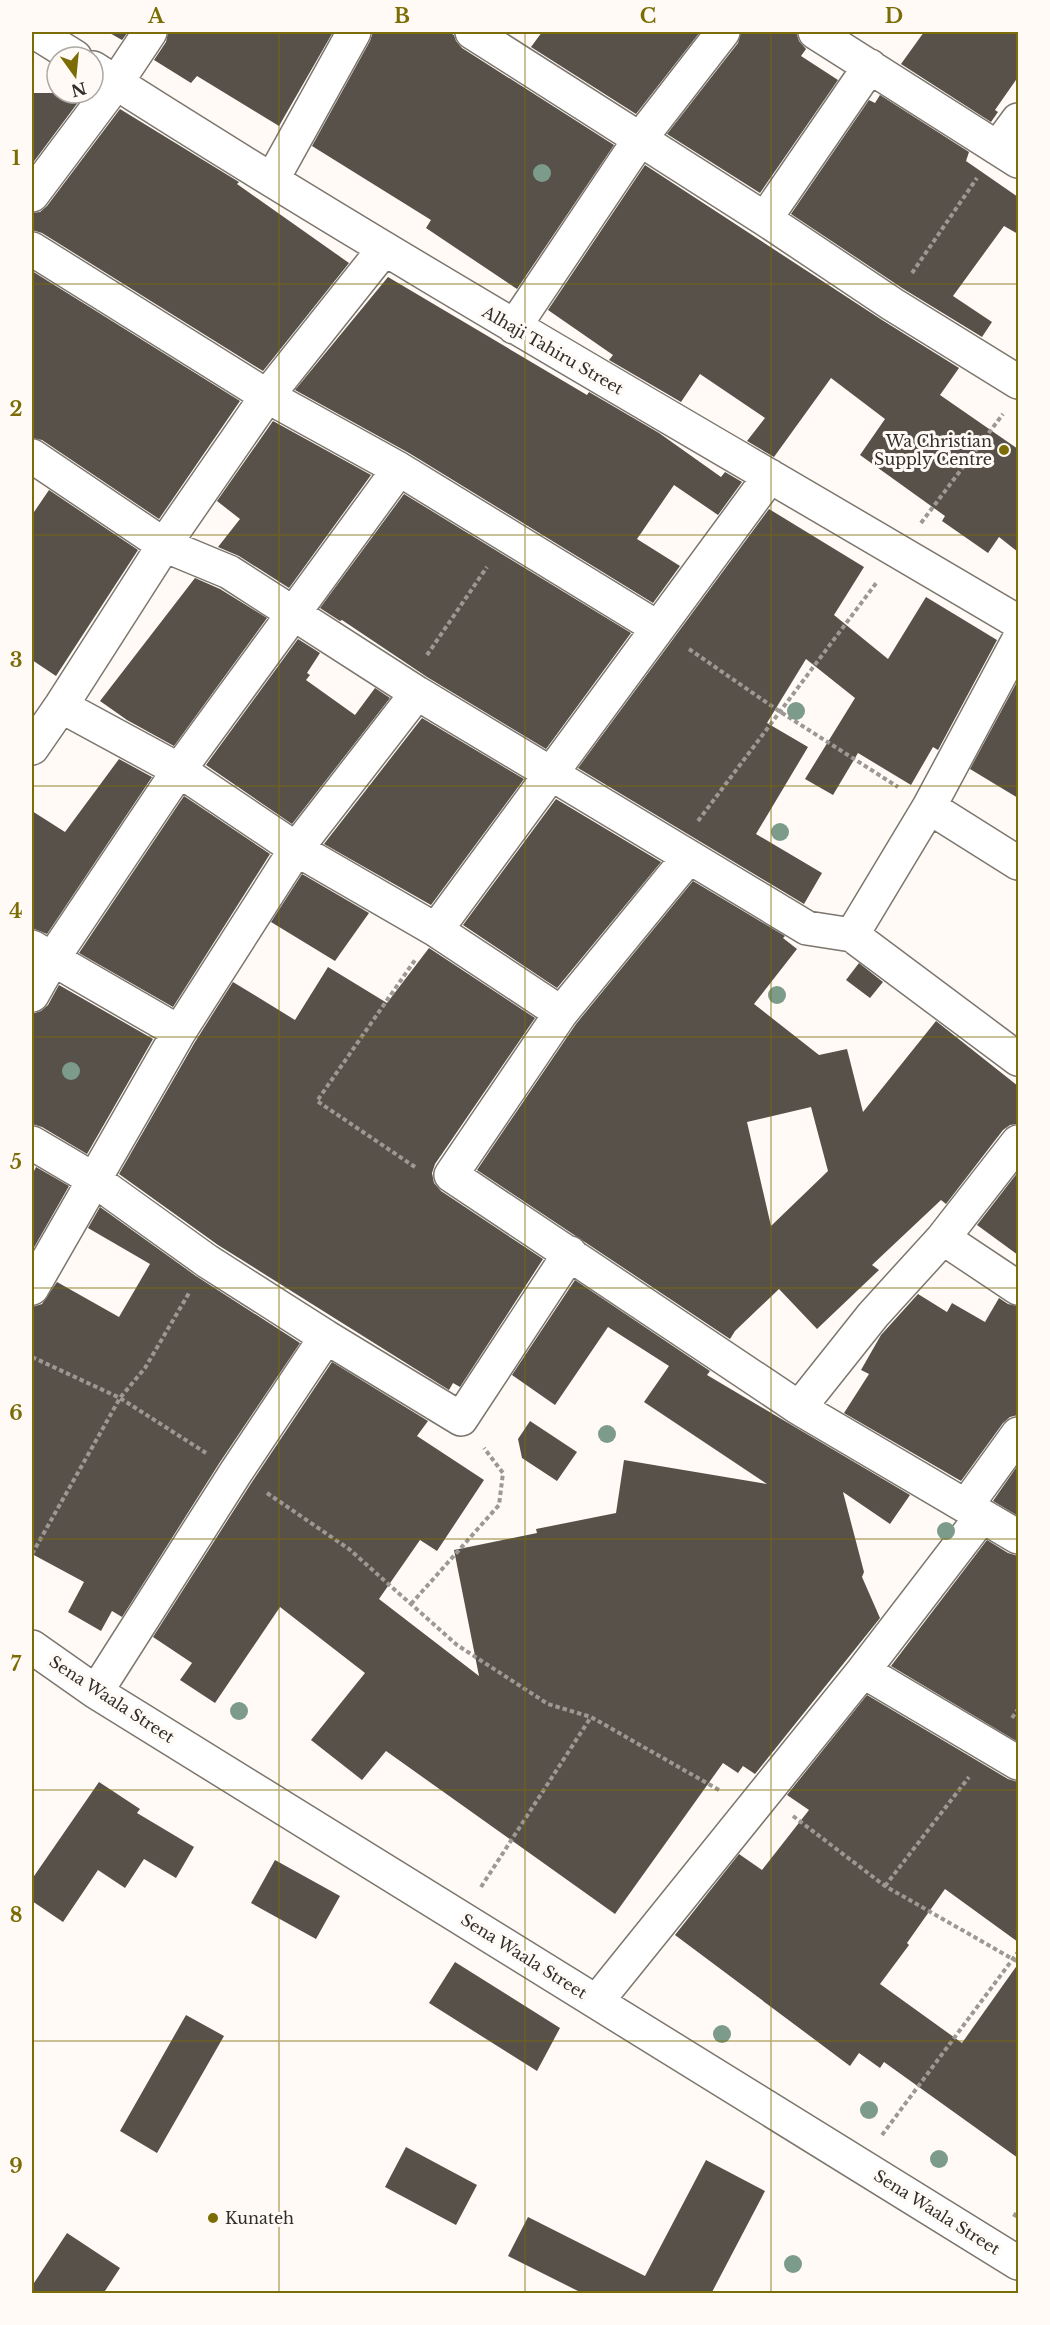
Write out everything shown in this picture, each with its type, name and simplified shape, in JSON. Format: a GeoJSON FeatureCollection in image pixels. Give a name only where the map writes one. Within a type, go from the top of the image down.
{"type":"FeatureCollection","features":[{"type":"Feature","properties":{"kind":"street"},"geometry":{"type":"LineString","coordinates":[[35,32],[56,45]]}},
{"type":"Feature","properties":{"kind":"street"},"geometry":{"type":"LineString","coordinates":[[105,76],[150,32]]}},
{"type":"Feature","properties":{"kind":"street"},"geometry":{"type":"LineString","coordinates":[[272,180],[354,32]]}},
{"type":"Feature","properties":{"kind":"street"},"geometry":{"type":"LineString","coordinates":[[472,32],[765,219],[892,304],[1018,382]]}},
{"type":"Feature","properties":{"kind":"street"},"geometry":{"type":"LineString","coordinates":[[514,327],[640,139],[723,32]]}},
{"type":"Feature","properties":{"kind":"street"},"geometry":{"type":"LineString","coordinates":[[815,32],[1008,154],[1018,120]]}},
{"type":"Feature","properties":{"kind":"street"},"geometry":{"type":"LineString","coordinates":[[765,219],[870,66]]}},
{"type":"Feature","properties":{"kind":"street","name":"Alhaji Tahiru Street"},"geometry":{"type":"LineString","coordinates":[[105,76],[514,327],[1018,622]]}},
{"type":"Feature","properties":{"kind":"street"},"geometry":{"type":"LineString","coordinates":[[32,195],[87,105]]}},
{"type":"Feature","properties":{"kind":"street"},"geometry":{"type":"LineString","coordinates":[[32,249],[267,396],[399,469],[658,628]]}},
{"type":"Feature","properties":{"kind":"street"},"geometry":{"type":"LineString","coordinates":[[32,748],[49,709],[267,396],[384,249]]}},
{"type":"Feature","properties":{"kind":"street"},"geometry":{"type":"LineString","coordinates":[[35,466],[164,545],[229,572],[411,689],[807,928],[852,935],[1018,1059]]}},
{"type":"Feature","properties":{"kind":"street"},"geometry":{"type":"LineString","coordinates":[[32,995],[42,952],[294,615],[399,469]]}},
{"type":"Feature","properties":{"kind":"street"},"geometry":{"type":"LineString","coordinates":[[436,930],[770,476]]}},
{"type":"Feature","properties":{"kind":"street"},"geometry":{"type":"LineString","coordinates":[[852,935],[929,807],[1018,641]]}},
{"type":"Feature","properties":{"kind":"street"},"geometry":{"type":"LineString","coordinates":[[32,1288],[179,1032],[296,849],[411,689]]}},
{"type":"Feature","properties":{"kind":"street"},"geometry":{"type":"LineString","coordinates":[[49,709],[179,770],[296,849],[436,930],[561,1013]]}},
{"type":"Feature","properties":{"kind":"street"},"geometry":{"type":"LineString","coordinates":[[929,807],[1018,863]]}},
{"type":"Feature","properties":{"kind":"street"},"geometry":{"type":"LineString","coordinates":[[682,854],[561,1013],[451,1175],[799,1408],[1018,1537]]}},
{"type":"Feature","properties":{"kind":"street"},"geometry":{"type":"LineString","coordinates":[[42,952],[179,1032]]}},
{"type":"Feature","properties":{"kind":"street"},"geometry":{"type":"LineString","coordinates":[[799,1408],[873,1315],[943,1238],[1018,1142]]}},
{"type":"Feature","properties":{"kind":"street"},"geometry":{"type":"LineString","coordinates":[[32,1143],[93,1179],[207,1261],[461,1419],[570,1253]]}},
{"type":"Feature","properties":{"kind":"street"},"geometry":{"type":"LineString","coordinates":[[943,1238],[1018,1288]]}},
{"type":"Feature","properties":{"kind":"street"},"geometry":{"type":"LineString","coordinates":[[96,1692],[236,1472],[326,1337]]}},
{"type":"Feature","properties":{"kind":"street"},"geometry":{"type":"LineString","coordinates":[[597,2001],[863,1671],[974,1511],[1018,1434]]}},
{"type":"Feature","properties":{"kind":"street","name":"Sena Waala Street"},"geometry":{"type":"LineString","coordinates":[[32,1647],[96,1692],[1018,2263]]}},
{"type":"Feature","properties":{"kind":"street"},"geometry":{"type":"LineString","coordinates":[[863,1671],[1005,1755]]}},
{"type":"Feature","properties":{"kind":"path"},"geometry":{"type":"LineString","coordinates":[[892,304],[1008,154]]}},
{"type":"Feature","properties":{"kind":"path"},"geometry":{"type":"LineString","coordinates":[[682,854],[778,711],[1005,412]]}},
{"type":"Feature","properties":{"kind":"path"},"geometry":{"type":"LineString","coordinates":[[411,689],[508,536]]}},
{"type":"Feature","properties":{"kind":"path"},"geometry":{"type":"LineString","coordinates":[[658,628],[778,711],[929,807]]}},
{"type":"Feature","properties":{"kind":"path"},"geometry":{"type":"LineString","coordinates":[[436,930],[317,1101],[423,1173],[451,1175]]}},
{"type":"Feature","properties":{"kind":"path"},"geometry":{"type":"LineString","coordinates":[[32,1554],[120,1398],[145,1368],[207,1261]]}},
{"type":"Feature","properties":{"kind":"path"},"geometry":{"type":"LineString","coordinates":[[32,1357],[120,1398],[236,1472],[349,1549],[457,1645],[548,1704],[591,1717],[757,1801],[885,1886],[1016,1960]]}},
{"type":"Feature","properties":{"kind":"path"},"geometry":{"type":"LineString","coordinates":[[411,1604],[499,1505],[503,1473],[461,1419]]}},
{"type":"Feature","properties":{"kind":"path"},"geometry":{"type":"LineString","coordinates":[[885,1886],[1005,1755],[1018,1710]]}},
{"type":"Feature","properties":{"kind":"path"},"geometry":{"type":"LineString","coordinates":[[461,1917],[591,1717]]}},
{"type":"Feature","properties":{"kind":"path"},"geometry":{"type":"LineString","coordinates":[[860,2165],[1016,1960],[1018,1952]]}},
{"type":"Feature","properties":{"kind":"building"},"geometry":{"type":"Polygon","coordinates":[[[108,32],[128,32],[122,40],[108,32]]]}},
{"type":"Feature","properties":{"kind":"building"},"geometry":{"type":"Polygon","coordinates":[[[168,32],[333,32],[279,126],[197,76],[191,83],[154,60],[166,42],[168,32]]]}},
{"type":"Feature","properties":{"kind":"building"},"geometry":{"type":"Polygon","coordinates":[[[373,32],[448,32],[454,35],[462,48],[614,145],[517,289],[426,228],[431,220],[312,146],[373,32]]]}},
{"type":"Feature","properties":{"kind":"building"},"geometry":{"type":"Polygon","coordinates":[[[542,32],[700,32],[636,114],[531,47],[542,32]]]}},
{"type":"Feature","properties":{"kind":"building"},"geometry":{"type":"Polygon","coordinates":[[[741,32],[796,32],[799,41],[806,49],[801,56],[838,80],[760,193],[667,134],[738,43],[741,32]]]}},
{"type":"Feature","properties":{"kind":"building"},"geometry":{"type":"Polygon","coordinates":[[[924,32],[1018,32],[1018,77],[995,110],[998,112],[991,122],[901,64],[924,32]]]}},
{"type":"Feature","properties":{"kind":"building"},"geometry":{"type":"Polygon","coordinates":[[[32,93],[45,93],[45,105],[76,105],[32,164],[32,93]]]}},
{"type":"Feature","properties":{"kind":"building"},"geometry":{"type":"Polygon","coordinates":[[[880,95],[969,152],[966,161],[1018,197],[1018,234],[1004,226],[953,296],[992,322],[982,337],[902,288],[791,214],[869,100],[875,103],[880,95]]]}},
{"type":"Feature","properties":{"kind":"building"},"geometry":{"type":"Polygon","coordinates":[[[120,109],[239,182],[237,184],[349,263],[263,371],[42,233],[32,230],[32,213],[40,212],[47,206],[120,109]]]}},
{"type":"Feature","properties":{"kind":"building"},"geometry":{"type":"Polygon","coordinates":[[[645,165],[959,368],[940,395],[1018,449],[1018,552],[999,537],[988,553],[942,521],[945,516],[860,455],[885,419],[831,378],[774,457],[747,441],[765,418],[700,374],[681,402],[609,360],[613,355],[548,310],[645,165]]]}},
{"type":"Feature","properties":{"kind":"building"},"geometry":{"type":"Polygon","coordinates":[[[32,271],[240,401],[159,519],[42,440],[32,438],[32,271]]]}},
{"type":"Feature","properties":{"kind":"building"},"geometry":{"type":"Polygon","coordinates":[[[388,277],[587,395],[589,392],[659,433],[721,477],[725,472],[742,482],[718,515],[674,485],[637,539],[680,566],[653,603],[409,453],[295,390],[388,277]]]}},
{"type":"Feature","properties":{"kind":"building"},"geometry":{"type":"Polygon","coordinates":[[[273,421],[371,475],[289,588],[239,556],[218,547],[240,519],[217,501],[273,421]]]}},
{"type":"Feature","properties":{"kind":"building"},"geometry":{"type":"Polygon","coordinates":[[[49,490],[138,550],[56,676],[32,660],[32,515],[49,490]]]}},
{"type":"Feature","properties":{"kind":"building"},"geometry":{"type":"Polygon","coordinates":[[[404,494],[631,633],[546,749],[427,677],[342,620],[340,621],[320,608],[404,494]]]}},
{"type":"Feature","properties":{"kind":"building"},"geometry":{"type":"Polygon","coordinates":[[[769,509],[864,567],[834,615],[888,659],[926,597],[997,640],[938,750],[933,747],[911,785],[858,753],[833,795],[805,779],[855,698],[806,659],[767,723],[808,747],[756,834],[822,873],[804,904],[578,768],[769,509]]]}},
{"type":"Feature","properties":{"kind":"building"},"geometry":{"type":"Polygon","coordinates":[[[195,578],[220,589],[267,618],[174,746],[127,720],[100,701],[195,578]]]}},
{"type":"Feature","properties":{"kind":"building"},"geometry":{"type":"Polygon","coordinates":[[[298,639],[320,653],[307,673],[310,675],[306,680],[355,715],[375,688],[390,698],[292,824],[206,765],[298,639]]]}},
{"type":"Feature","properties":{"kind":"building"},"geometry":{"type":"Polygon","coordinates":[[[1018,680],[1018,798],[970,769],[1018,680]]]}},
{"type":"Feature","properties":{"kind":"building"},"geometry":{"type":"Polygon","coordinates":[[[422,718],[524,779],[431,905],[324,844],[422,718]]]}},
{"type":"Feature","properties":{"kind":"building"},"geometry":{"type":"Polygon","coordinates":[[[119,759],[152,777],[47,934],[32,928],[32,811],[65,832],[119,759]]]}},
{"type":"Feature","properties":{"kind":"building"},"geometry":{"type":"Polygon","coordinates":[[[184,796],[270,854],[173,1007],[79,953],[184,796]]]}},
{"type":"Feature","properties":{"kind":"building"},"geometry":{"type":"Polygon","coordinates":[[[556,799],[661,862],[557,988],[463,925],[556,799]]]}},
{"type":"Feature","properties":{"kind":"building"},"geometry":{"type":"Polygon","coordinates":[[[302,874],[369,913],[335,961],[271,922],[302,874]]]}},
{"type":"Feature","properties":{"kind":"building"},"geometry":{"type":"Polygon","coordinates":[[[693,881],[785,936],[783,938],[797,949],[754,1004],[819,1055],[847,1049],[863,1112],[936,1021],[1018,1086],[1018,1124],[1010,1125],[1003,1130],[946,1204],[941,1200],[872,1265],[879,1270],[817,1329],[779,1289],[735,1331],[730,1339],[477,1170],[576,1024],[693,881]],[[811,1107],[747,1122],[771,1226],[828,1171],[811,1107]]]}},
{"type":"Feature","properties":{"kind":"building"},"geometry":{"type":"Polygon","coordinates":[[[429,948],[535,1018],[435,1164],[432,1173],[434,1183],[441,1191],[543,1259],[460,1387],[453,1383],[449,1390],[218,1245],[119,1174],[195,1042],[233,982],[295,1020],[328,967],[387,1003],[429,948]]]}},
{"type":"Feature","properties":{"kind":"building"},"geometry":{"type":"Polygon","coordinates":[[[859,963],[883,982],[870,998],[846,980],[859,963]]]}},
{"type":"Feature","properties":{"kind":"building"},"geometry":{"type":"Polygon","coordinates":[[[59,985],[153,1039],[87,1154],[42,1127],[32,1124],[32,1014],[48,1005],[59,985]]]}},
{"type":"Feature","properties":{"kind":"building"},"geometry":{"type":"Polygon","coordinates":[[[36,1167],[69,1186],[32,1251],[32,1175],[36,1167]]]}},
{"type":"Feature","properties":{"kind":"building"},"geometry":{"type":"Polygon","coordinates":[[[1018,1172],[1018,1255],[977,1225],[1018,1172]]]}},
{"type":"Feature","properties":{"kind":"building"},"geometry":{"type":"Polygon","coordinates":[[[100,1207],[196,1276],[300,1343],[220,1462],[122,1617],[112,1611],[101,1631],[68,1612],[84,1582],[32,1554],[32,1307],[42,1304],[57,1282],[119,1317],[150,1264],[88,1228],[100,1207]]]}},
{"type":"Feature","properties":{"kind":"building"},"geometry":{"type":"Polygon","coordinates":[[[575,1280],[710,1371],[707,1375],[910,1495],[890,1524],[843,1492],[864,1572],[862,1577],[880,1618],[755,1774],[743,1766],[738,1773],[723,1763],[615,1914],[386,1751],[362,1780],[311,1740],[365,1673],[280,1607],[215,1703],[180,1680],[192,1663],[153,1637],[332,1362],[428,1421],[417,1436],[484,1480],[437,1551],[420,1540],[379,1599],[479,1676],[454,1550],[537,1533],[536,1529],[616,1513],[624,1460],[767,1484],[644,1402],[669,1366],[608,1327],[555,1405],[512,1375],[575,1280]]]}},
{"type":"Feature","properties":{"kind":"building"},"geometry":{"type":"Polygon","coordinates":[[[918,1294],[947,1312],[952,1303],[985,1322],[999,1298],[1008,1304],[1018,1306],[1018,1415],[1010,1417],[1003,1423],[961,1481],[844,1413],[869,1374],[861,1370],[881,1335],[918,1294]]]}},
{"type":"Feature","properties":{"kind":"building"},"geometry":{"type":"Polygon","coordinates":[[[530,1421],[577,1452],[557,1481],[522,1458],[518,1439],[530,1421]]]}},
{"type":"Feature","properties":{"kind":"building"},"geometry":{"type":"Polygon","coordinates":[[[1018,1465],[1018,1516],[993,1501],[1018,1465]]]}},
{"type":"Feature","properties":{"kind":"building"},"geometry":{"type":"Polygon","coordinates":[[[987,1540],[1008,1553],[1018,1556],[1018,1742],[891,1666],[987,1540]]]}},
{"type":"Feature","properties":{"kind":"building"},"geometry":{"type":"Polygon","coordinates":[[[867,1695],[1008,1779],[1018,1782],[1018,1942],[945,1889],[907,1943],[909,1945],[880,1984],[962,2043],[1018,1964],[1018,2158],[884,2062],[880,2068],[859,2053],[850,2066],[675,1935],[739,1854],[762,1870],[809,1810],[787,1795],[867,1695]]]}},
{"type":"Feature","properties":{"kind":"building"},"geometry":{"type":"Polygon","coordinates":[[[99,1782],[140,1809],[137,1813],[194,1847],[176,1878],[144,1859],[125,1888],[98,1870],[63,1922],[32,1901],[32,1879],[99,1782]]]}},
{"type":"Feature","properties":{"kind":"building"},"geometry":{"type":"Polygon","coordinates":[[[275,1860],[340,1896],[316,1939],[251,1903],[275,1860]]]}},
{"type":"Feature","properties":{"kind":"building"},"geometry":{"type":"Polygon","coordinates":[[[455,1962],[560,2028],[537,2071],[429,2003],[455,1962]]]}},
{"type":"Feature","properties":{"kind":"building"},"geometry":{"type":"Polygon","coordinates":[[[186,2015],[224,2036],[157,2153],[120,2131],[186,2015]]]}},
{"type":"Feature","properties":{"kind":"building"},"geometry":{"type":"Polygon","coordinates":[[[406,2147],[477,2185],[456,2225],[385,2187],[406,2147]]]}},
{"type":"Feature","properties":{"kind":"building"},"geometry":{"type":"Polygon","coordinates":[[[706,2160],[765,2191],[711,2294],[584,2294],[508,2256],[528,2217],[645,2276],[706,2160]]]}},
{"type":"Feature","properties":{"kind":"building"},"geometry":{"type":"Polygon","coordinates":[[[67,2233],[120,2268],[103,2294],[32,2294],[32,2286],[67,2233]]]}},
{"type":"Feature","properties":{"kind":"place","name":"Wa Christian Supply Centre"},"geometry":{"type":"Point","coordinates":[1004,450]}},
{"type":"Feature","properties":{"kind":"place","name":"Kunateh"},"geometry":{"type":"Point","coordinates":[213,2218]}}]}
